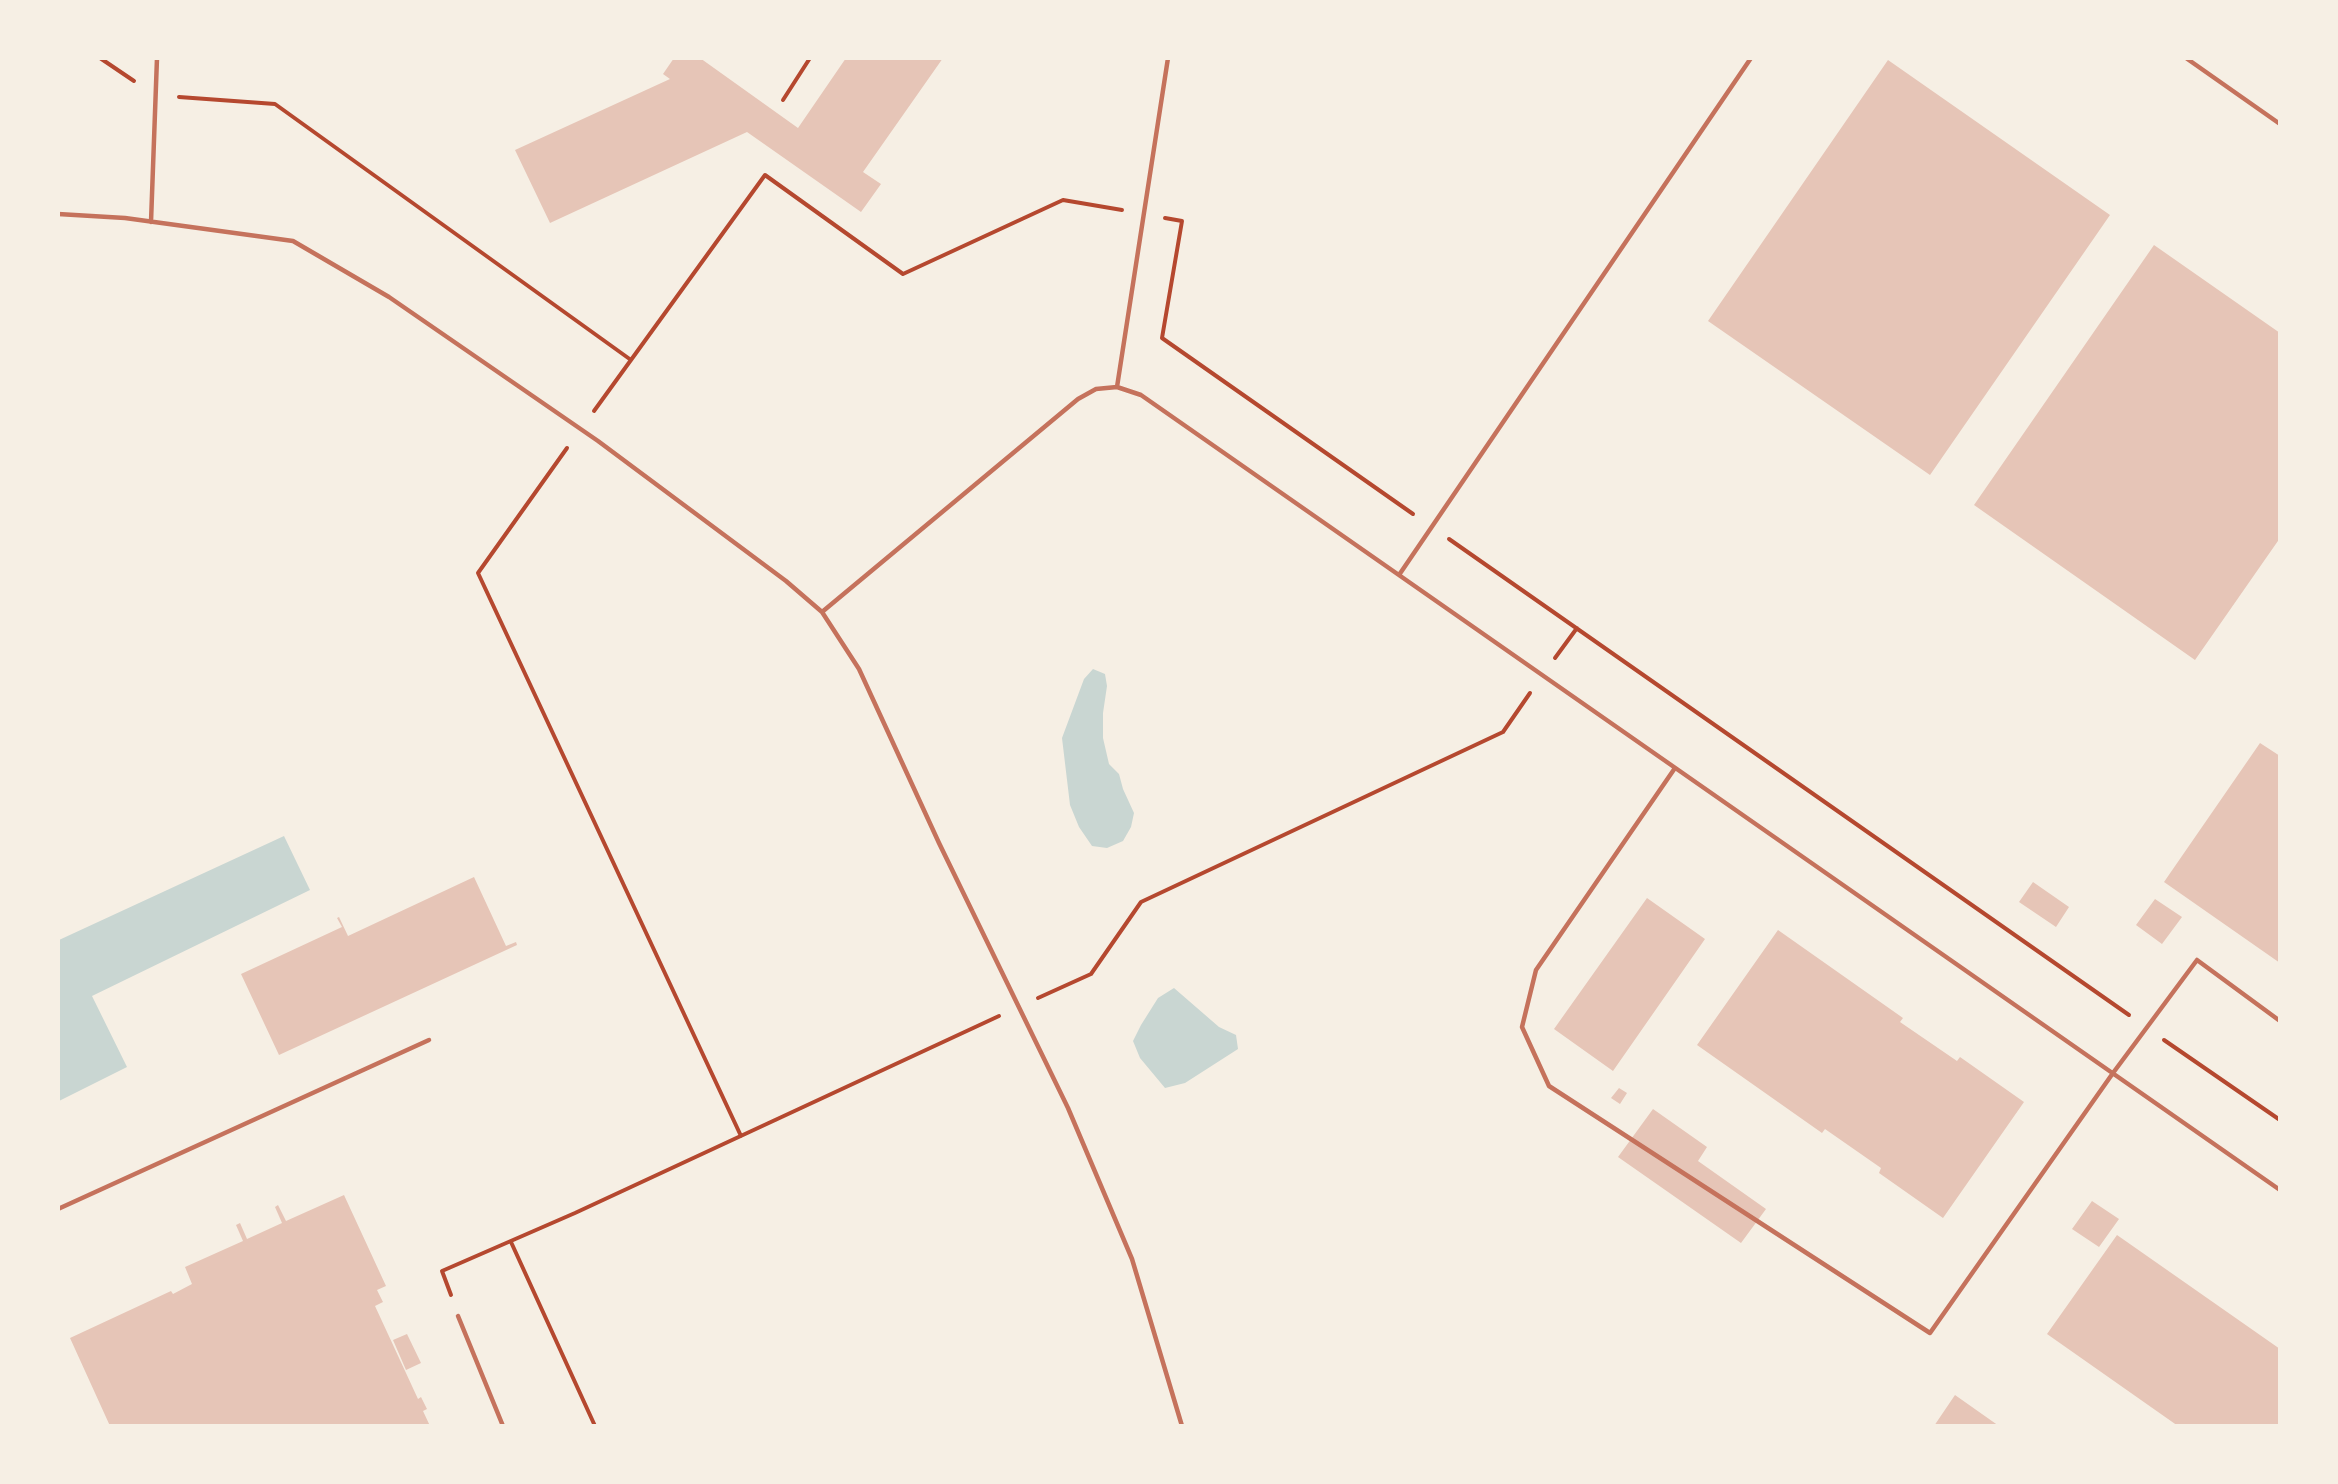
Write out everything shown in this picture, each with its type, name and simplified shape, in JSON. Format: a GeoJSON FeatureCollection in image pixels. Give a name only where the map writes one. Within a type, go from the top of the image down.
{"type":"FeatureCollection","features":[{"type":"Feature","properties":{"kind":"lane"},"geometry":{"type":"LineString","coordinates":[[151,222],[157,58]]}},
{"type":"Feature","properties":{"kind":"lane"},"geometry":{"type":"LineString","coordinates":[[1117,387],[1167,58]]}},
{"type":"Feature","properties":{"kind":"lane"},"geometry":{"type":"LineString","coordinates":[[1399,575],[1751,58]]}},
{"type":"Feature","properties":{"kind":"lane"},"geometry":{"type":"LineString","coordinates":[[2186,58],[2280,124]]}},
{"type":"Feature","properties":{"kind":"lane"},"geometry":{"type":"LineString","coordinates":[[58,214],[151,222],[292,241],[389,297],[581,429],[673,495],[786,581],[822,612],[859,669],[939,843],[1068,1108],[1132,1259],[1182,1425]]}},
{"type":"Feature","properties":{"kind":"lane"},"geometry":{"type":"LineString","coordinates":[[822,612],[1078,399],[1096,389],[1117,387],[1141,395],[2280,1190]]}},
{"type":"Feature","properties":{"kind":"lane"},"geometry":{"type":"LineString","coordinates":[[1675,768],[1536,970],[1522,1027],[1549,1086],[1930,1333],[2113,1073],[2198,960],[2280,1021]]}},
{"type":"Feature","properties":{"kind":"lane"},"geometry":{"type":"LineString","coordinates":[[58,1209],[429,1040]]}},
{"type":"Feature","properties":{"kind":"lane"},"geometry":{"type":"LineString","coordinates":[[458,1316],[503,1425]]}},
{"type":"Feature","properties":{"kind":"path"},"geometry":{"type":"LineString","coordinates":[[100,58],[155,96],[275,104],[631,360]]}},
{"type":"Feature","properties":{"kind":"path"},"geometry":{"type":"LineString","coordinates":[[783,100],[810,58]]}},
{"type":"Feature","properties":{"kind":"path"},"geometry":{"type":"LineString","coordinates":[[741,1136],[478,573],[765,175],[903,274],[1063,200],[1182,221],[1162,339],[2280,1120]]}},
{"type":"Feature","properties":{"kind":"path"},"geometry":{"type":"LineString","coordinates":[[511,1242],[595,1425]]}},
{"type":"Feature","properties":{"kind":"shaded area"},"geometry":{"type":"Polygon","coordinates":[[[1093,669],[1105,674],[1107,686],[1103,713],[1103,738],[1109,764],[1119,774],[1134,813],[1131,827],[1123,841],[1107,848],[1092,846],[1079,827],[1070,805],[1062,738],[1084,679],[1093,669]]]}},
{"type":"Feature","properties":{"kind":"shaded area"},"geometry":{"type":"Polygon","coordinates":[[[284,836],[310,890],[92,996],[127,1067],[59,1101],[59,940],[284,836]]]}},
{"type":"Feature","properties":{"kind":"shaded area"},"geometry":{"type":"Polygon","coordinates":[[[1174,988],[1219,1027],[1236,1035],[1238,1049],[1185,1083],[1165,1088],[1140,1058],[1133,1041],[1158,998],[1174,988]]]}},
{"type":"Feature","properties":{"kind":"building"},"geometry":{"type":"Polygon","coordinates":[[[674,58],[700,58],[798,128],[846,58],[943,58],[863,172],[881,184],[861,212],[747,132],[550,223],[515,150],[670,79],[663,74],[674,58]]]}},
{"type":"Feature","properties":{"kind":"building"},"geometry":{"type":"Polygon","coordinates":[[[1888,60],[2110,215],[1930,475],[1708,321],[1888,60]]]}},
{"type":"Feature","properties":{"kind":"building"},"geometry":{"type":"Polygon","coordinates":[[[2154,245],[2280,333],[2280,538],[2195,660],[1974,505],[2154,245]]]}},
{"type":"Feature","properties":{"kind":"building"},"geometry":{"type":"Polygon","coordinates":[[[2260,743],[2280,756],[2280,963],[2164,882],[2260,743]]]}},
{"type":"Feature","properties":{"kind":"building"},"geometry":{"type":"Polygon","coordinates":[[[474,877],[506,946],[516,942],[517,945],[279,1055],[241,974],[342,927],[337,918],[339,917],[348,936],[474,877]]]}},
{"type":"Feature","properties":{"kind":"building"},"geometry":{"type":"Polygon","coordinates":[[[2033,882],[2069,907],[2056,927],[2019,902],[2033,882]]]}},
{"type":"Feature","properties":{"kind":"building"},"geometry":{"type":"Polygon","coordinates":[[[1647,898],[1705,939],[1613,1071],[1554,1029],[1647,898]]]}},
{"type":"Feature","properties":{"kind":"building"},"geometry":{"type":"Polygon","coordinates":[[[2155,899],[2182,917],[2162,944],[2136,925],[2155,899]]]}},
{"type":"Feature","properties":{"kind":"building"},"geometry":{"type":"Polygon","coordinates":[[[1778,930],[1903,1018],[1900,1022],[1957,1061],[1960,1057],[2024,1102],[1943,1218],[1879,1173],[1881,1168],[1825,1129],[1822,1133],[1697,1045],[1778,930]]]}},
{"type":"Feature","properties":{"kind":"building"},"geometry":{"type":"Polygon","coordinates":[[[1619,1088],[1627,1093],[1620,1104],[1611,1098],[1619,1088]]]}},
{"type":"Feature","properties":{"kind":"building"},"geometry":{"type":"Polygon","coordinates":[[[1653,1109],[1707,1147],[1698,1161],[1766,1209],[1741,1243],[1618,1157],[1653,1109]]]}},
{"type":"Feature","properties":{"kind":"building"},"geometry":{"type":"Polygon","coordinates":[[[344,1195],[386,1286],[377,1290],[383,1302],[375,1306],[418,1399],[421,1397],[427,1409],[423,1411],[430,1426],[110,1426],[70,1338],[171,1291],[173,1294],[192,1284],[185,1267],[243,1241],[236,1225],[240,1223],[247,1239],[282,1223],[275,1207],[278,1205],[286,1221],[344,1195]]]}},
{"type":"Feature","properties":{"kind":"building"},"geometry":{"type":"Polygon","coordinates":[[[2092,1201],[2119,1219],[2099,1247],[2072,1229],[2092,1201]]]}},
{"type":"Feature","properties":{"kind":"building"},"geometry":{"type":"Polygon","coordinates":[[[2117,1235],[2280,1349],[2280,1426],[2178,1426],[2047,1334],[2117,1235]]]}},
{"type":"Feature","properties":{"kind":"building"},"geometry":{"type":"Polygon","coordinates":[[[407,1334],[421,1363],[406,1370],[393,1340],[407,1334]]]}},
{"type":"Feature","properties":{"kind":"building"},"geometry":{"type":"Polygon","coordinates":[[[1955,1395],[1999,1426],[1934,1426],[1955,1395]]]}}]}
